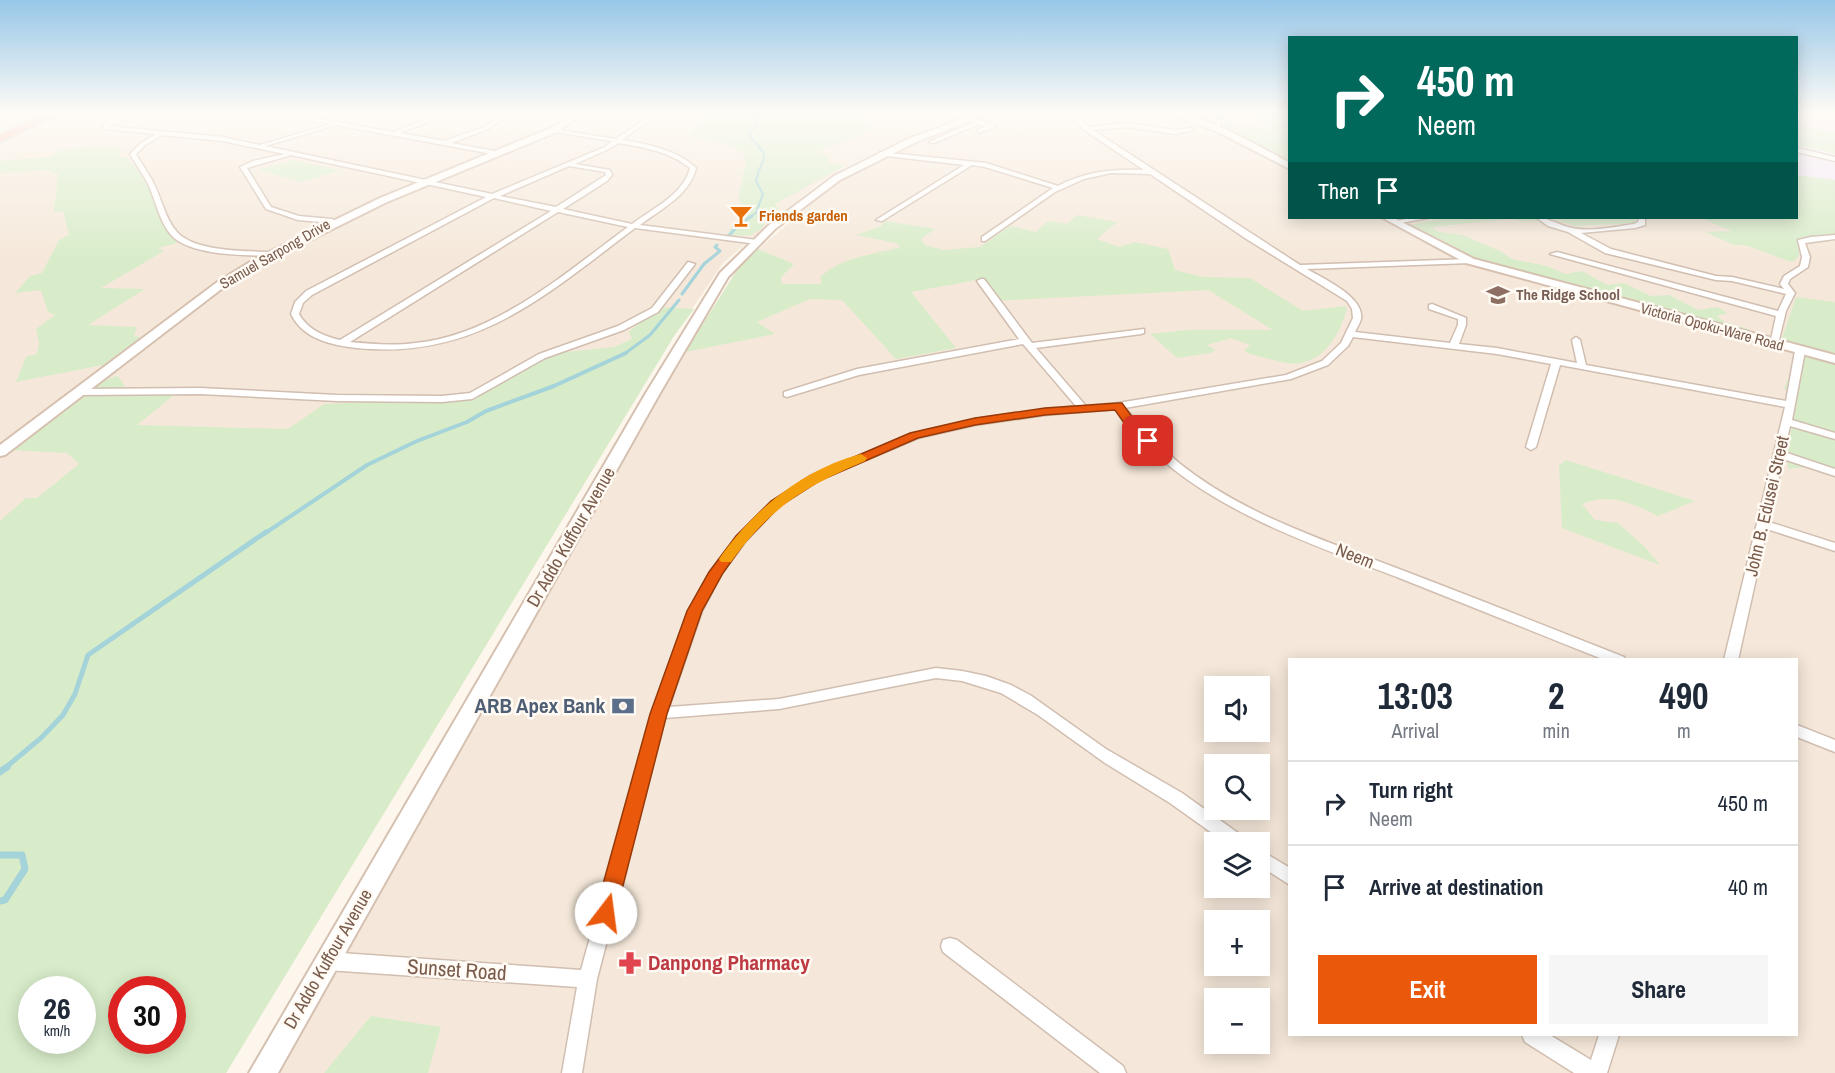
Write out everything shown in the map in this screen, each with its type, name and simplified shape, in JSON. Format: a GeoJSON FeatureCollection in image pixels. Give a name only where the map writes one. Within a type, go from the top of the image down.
{"type":"FeatureCollection","features":[{"type":"Feature","properties":{"kind":"main road","name":"Samuel Sarpong Drive"},"geometry":{"type":"LineString","coordinates":[[0,452],[220,285],[332,221],[475,162]]}},
{"type":"Feature","properties":{"kind":"main road","name":"Dr Addo Kuffour Avenue"},"geometry":{"type":"LineString","coordinates":[[263,1073],[653,393],[724,275],[757,242],[804,202],[837,178],[866,162]]}},
{"type":"Feature","properties":{"kind":"main road","name":"Victoria Opoku-Ware Road"},"geometry":{"type":"LineString","coordinates":[[1392,220],[1470,261],[1835,359]]}},
{"type":"Feature","properties":{"kind":"street"},"geometry":{"type":"LineString","coordinates":[[137,162],[177,237],[189,243],[218,251],[271,254]]}},
{"type":"Feature","properties":{"kind":"street"},"geometry":{"type":"LineString","coordinates":[[254,162],[243,167],[268,208],[298,218],[332,221]]}},
{"type":"Feature","properties":{"kind":"street"},"geometry":{"type":"LineString","coordinates":[[335,162],[634,226],[757,242]]}},
{"type":"Feature","properties":{"kind":"street"},"geometry":{"type":"LineString","coordinates":[[576,162],[491,197],[309,293],[299,302],[295,314],[299,324],[312,333],[342,343],[365,347],[407,347],[477,331],[533,301],[681,191],[691,177],[693,168],[688,162]]}},
{"type":"Feature","properties":{"kind":"street"},"geometry":{"type":"LineString","coordinates":[[962,162],[986,165],[1059,188]]}},
{"type":"Feature","properties":{"kind":"street"},"geometry":{"type":"LineString","coordinates":[[572,1073],[588,979],[659,714],[695,611],[716,572],[741,539],[775,504],[814,478],[915,436],[975,422],[1045,412],[1118,406],[1287,376],[1325,363],[1345,344],[1357,318],[1356,309],[1350,299],[1251,238],[1138,162]]}},
{"type":"Feature","properties":{"kind":"street"},"geometry":{"type":"LineString","coordinates":[[880,220],[971,163]]}},
{"type":"Feature","properties":{"kind":"street"},"geometry":{"type":"LineString","coordinates":[[342,343],[606,180],[609,175],[608,171],[601,168],[570,165]]}},
{"type":"Feature","properties":{"kind":"street"},"geometry":{"type":"LineString","coordinates":[[985,239],[1059,188],[1100,172],[1153,172]]}},
{"type":"Feature","properties":{"kind":"street"},"geometry":{"type":"LineString","coordinates":[[1392,220],[1408,219]]}},
{"type":"Feature","properties":{"kind":"street"},"geometry":{"type":"LineString","coordinates":[[1542,219],[1550,224],[1568,229],[1608,251],[1716,278],[1732,279],[1791,293]]}},
{"type":"Feature","properties":{"kind":"street"},"geometry":{"type":"LineString","coordinates":[[1568,229],[1604,230],[1635,226],[1642,223],[1642,219]]}},
{"type":"Feature","properties":{"kind":"street"},"geometry":{"type":"LineString","coordinates":[[1791,293],[1785,284],[1787,278],[1804,267],[1806,257],[1801,242],[1835,237]]}},
{"type":"Feature","properties":{"kind":"street"},"geometry":{"type":"LineString","coordinates":[[1554,254],[1782,315]]}},
{"type":"Feature","properties":{"kind":"street"},"geometry":{"type":"LineString","coordinates":[[1300,267],[1470,261]]}},
{"type":"Feature","properties":{"kind":"street"},"geometry":{"type":"LineString","coordinates":[[78,392],[200,391],[337,398],[442,399],[472,396],[542,356],[621,328],[648,315],[655,310],[691,264]]}},
{"type":"Feature","properties":{"kind":"street"},"geometry":{"type":"LineString","coordinates":[[981,281],[1028,344],[1084,410]]}},
{"type":"Feature","properties":{"kind":"street"},"geometry":{"type":"LineString","coordinates":[[1774,344],[1791,293]]}},
{"type":"Feature","properties":{"kind":"street"},"geometry":{"type":"LineString","coordinates":[[1432,307],[1462,318],[1462,325],[1454,344]]}},
{"type":"Feature","properties":{"kind":"street"},"geometry":{"type":"LineString","coordinates":[[787,394],[857,372],[1028,344],[1141,332]]}},
{"type":"Feature","properties":{"kind":"street"},"geometry":{"type":"LineString","coordinates":[[1350,334],[1454,344],[1791,405]]}},
{"type":"Feature","properties":{"kind":"street"},"geometry":{"type":"LineString","coordinates":[[1576,340],[1582,366]]}},
{"type":"Feature","properties":{"kind":"street","name":"John B. Edusei Street"},"geometry":{"type":"LineString","coordinates":[[1731,658],[1791,405],[1800,351]]}},
{"type":"Feature","properties":{"kind":"street"},"geometry":{"type":"LineString","coordinates":[[1531,447],[1557,362]]}},
{"type":"Feature","properties":{"kind":"street","name":"Neem"},"geometry":{"type":"LineString","coordinates":[[1118,406],[1133,427],[1162,455],[1203,486],[1275,524],[1614,658]]}},
{"type":"Feature","properties":{"kind":"street"},"geometry":{"type":"LineString","coordinates":[[1787,422],[1835,436]]}},
{"type":"Feature","properties":{"kind":"street"},"geometry":{"type":"LineString","coordinates":[[1779,454],[1835,473]]}},
{"type":"Feature","properties":{"kind":"street"},"geometry":{"type":"LineString","coordinates":[[1763,524],[1832,546],[1835,556]]}},
{"type":"Feature","properties":{"kind":"street"},"geometry":{"type":"LineString","coordinates":[[659,714],[779,704],[936,673],[959,674],[991,681],[1028,699],[1104,755],[1175,797],[1224,832]]}},
{"type":"Feature","properties":{"kind":"street"},"geometry":{"type":"LineString","coordinates":[[1798,730],[1835,746]]}},
{"type":"Feature","properties":{"kind":"street"},"geometry":{"type":"LineString","coordinates":[[1270,864],[1288,877]]}},
{"type":"Feature","properties":{"kind":"street"},"geometry":{"type":"LineString","coordinates":[[950,946],[1116,1073]]}},
{"type":"Feature","properties":{"kind":"street","name":"Sunset Road"},"geometry":{"type":"LineString","coordinates":[[327,961],[588,979]]}},
{"type":"Feature","properties":{"kind":"street"},"geometry":{"type":"LineString","coordinates":[[1534,1036],[1595,1073],[1609,1036]]}},
{"type":"Feature","properties":{"kind":"shaded area"},"geometry":{"type":"Polygon","coordinates":[[[0,162],[856,162],[816,185],[723,263],[674,336],[226,1073],[0,1073],[0,162]]]}},
{"type":"Feature","properties":{"kind":"shaded area"},"geometry":{"type":"Polygon","coordinates":[[[872,162],[1288,162],[1288,219],[1798,219],[1798,162],[1835,162],[1835,1073],[279,1073],[618,463],[685,352],[741,264],[831,187],[872,162]]]}},
{"type":"Feature","properties":{"kind":"shaded area"},"geometry":{"type":"Polygon","coordinates":[[[1798,162],[1835,162],[1835,183],[1798,177],[1798,162]]]}},
{"type":"Feature","properties":{"kind":"green space"},"geometry":{"type":"Polygon","coordinates":[[[0,162],[131,162],[140,172],[177,243],[158,248],[164,251],[101,288],[145,289],[88,325],[137,327],[134,336],[141,337],[103,365],[16,382],[26,357],[37,354],[39,342],[36,329],[55,315],[48,312],[41,290],[15,293],[30,276],[42,273],[59,240],[69,235],[63,211],[54,212],[58,174],[47,170],[0,173],[0,162]]]}},
{"type":"Feature","properties":{"kind":"green space"},"geometry":{"type":"Polygon","coordinates":[[[286,162],[303,162],[340,170],[302,182],[258,170],[286,162]]]}},
{"type":"Feature","properties":{"kind":"green space"},"geometry":{"type":"Polygon","coordinates":[[[828,162],[846,165],[775,204],[778,208],[776,213],[768,217],[762,228],[751,235],[726,236],[733,225],[746,213],[737,210],[743,205],[738,199],[746,163],[828,162]]]}},
{"type":"Feature","properties":{"kind":"green space"},"geometry":{"type":"Polygon","coordinates":[[[1798,175],[1835,180],[1835,235],[1798,240],[1799,256],[1792,262],[1745,245],[1734,245],[1705,232],[1732,231],[1703,219],[1798,219],[1798,175]]]}},
{"type":"Feature","properties":{"kind":"green space"},"geometry":{"type":"Polygon","coordinates":[[[1077,215],[1117,222],[1097,239],[1119,247],[1135,242],[1168,249],[1175,270],[1203,277],[1250,278],[1303,311],[1345,306],[1347,309],[1344,318],[1336,335],[1325,350],[1318,356],[1301,363],[1283,362],[1250,354],[1244,350],[1250,345],[1231,338],[1207,345],[1216,350],[1210,353],[1177,358],[1150,334],[1188,330],[1273,330],[1208,290],[991,301],[976,280],[911,292],[956,348],[896,359],[842,300],[810,299],[757,322],[775,334],[685,352],[741,264],[758,249],[794,264],[781,277],[782,284],[821,284],[820,278],[827,271],[846,261],[901,247],[896,243],[856,235],[881,226],[885,221],[935,229],[921,239],[925,245],[944,250],[980,247],[1010,226],[1036,232],[1048,221],[1067,224],[1077,215]]]}},
{"type":"Feature","properties":{"kind":"green space"},"geometry":{"type":"Polygon","coordinates":[[[1438,219],[1512,219],[1431,227],[1439,232],[1462,235],[1500,251],[1512,259],[1547,266],[1565,274],[1582,271],[1607,285],[1624,283],[1651,296],[1669,295],[1699,310],[1717,307],[1728,313],[1716,316],[1725,322],[1751,330],[1748,335],[1472,258],[1410,225],[1438,219]]]}},
{"type":"Feature","properties":{"kind":"green space"},"geometry":{"type":"Polygon","coordinates":[[[1512,219],[1539,219],[1542,221],[1527,222],[1512,219]]]}},
{"type":"Feature","properties":{"kind":"green space"},"geometry":{"type":"Polygon","coordinates":[[[1552,219],[1638,219],[1634,223],[1575,226],[1552,219]]]}},
{"type":"Feature","properties":{"kind":"green space"},"geometry":{"type":"Polygon","coordinates":[[[1796,297],[1835,302],[1835,353],[1788,343],[1782,338],[1796,297]]]}},
{"type":"Feature","properties":{"kind":"green space"},"geometry":{"type":"Polygon","coordinates":[[[656,307],[694,309],[674,336],[226,1073],[0,1073],[0,521],[26,498],[37,498],[79,464],[67,453],[9,450],[76,397],[105,380],[118,376],[127,390],[179,391],[137,425],[288,429],[324,404],[459,398],[521,365],[558,353],[614,347],[632,339],[629,332],[656,307]]]}},
{"type":"Feature","properties":{"kind":"green space"},"geometry":{"type":"Polygon","coordinates":[[[1806,354],[1835,361],[1835,471],[1806,467],[1788,469],[1787,456],[1795,401],[1784,388],[1790,375],[1799,378],[1806,354]]]}},
{"type":"Feature","properties":{"kind":"green space"},"geometry":{"type":"Polygon","coordinates":[[[1566,460],[1695,501],[1658,516],[1640,507],[1611,499],[1582,504],[1595,520],[1618,523],[1645,547],[1660,565],[1562,528],[1559,465],[1566,460]]]}},
{"type":"Feature","properties":{"kind":"green space"},"geometry":{"type":"Polygon","coordinates":[[[371,1016],[441,1027],[428,1073],[324,1073],[371,1016]]]}},
{"type":"Feature","properties":{"kind":"waterway"},"geometry":{"type":"LineString","coordinates":[[749,217],[756,213],[763,194],[756,181],[762,162]]}},
{"type":"Feature","properties":{"kind":"waterway"},"geometry":{"type":"LineString","coordinates":[[728,237],[738,225],[752,216]]}},
{"type":"Feature","properties":{"kind":"waterway"},"geometry":{"type":"LineString","coordinates":[[682,294],[704,264],[720,251],[715,247],[717,245]]}},
{"type":"Feature","properties":{"kind":"waterway"},"geometry":{"type":"LineString","coordinates":[[625,353],[650,335],[679,300]]}},
{"type":"Feature","properties":{"kind":"waterway"},"geometry":{"type":"LineString","coordinates":[[264,534],[367,465],[417,441],[467,422],[486,411],[554,386],[625,353]]}},
{"type":"Feature","properties":{"kind":"waterway"},"geometry":{"type":"LineString","coordinates":[[5,768],[41,738],[63,715],[75,694],[88,655],[266,532]]}},
{"type":"Feature","properties":{"kind":"waterway"},"geometry":{"type":"LineString","coordinates":[[0,772],[7,767]]}},
{"type":"Feature","properties":{"kind":"waterway"},"geometry":{"type":"LineString","coordinates":[[0,855],[22,855],[25,869],[5,900],[0,901]]}},
{"type":"Feature","properties":{"kind":"slow traffic"},"geometry":{"type":"LineString","coordinates":[[726,559],[741,539],[775,504],[814,478],[861,458]]}},
{"type":"Feature","properties":{"kind":"place","name":"Friends garden"},"geometry":{"type":"Point","coordinates":[741,216]}},
{"type":"Feature","properties":{"kind":"place","name":"The Ridge School"},"geometry":{"type":"Point","coordinates":[1498,295]}},
{"type":"Feature","properties":{"kind":"place","name":"ARB Apex Bank"},"geometry":{"type":"Point","coordinates":[623,706]}},
{"type":"Feature","properties":{"kind":"place","name":"Danpong Pharmacy"},"geometry":{"type":"Point","coordinates":[630,963]}},
{"type":"Feature","properties":{"kind":"route"},"geometry":{"type":"LineString","coordinates":[[606,913],[659,714],[695,611],[716,572],[741,539],[775,504],[814,478],[915,436],[975,422],[1045,412],[1118,406],[1133,427],[1148,441]]}}]}
